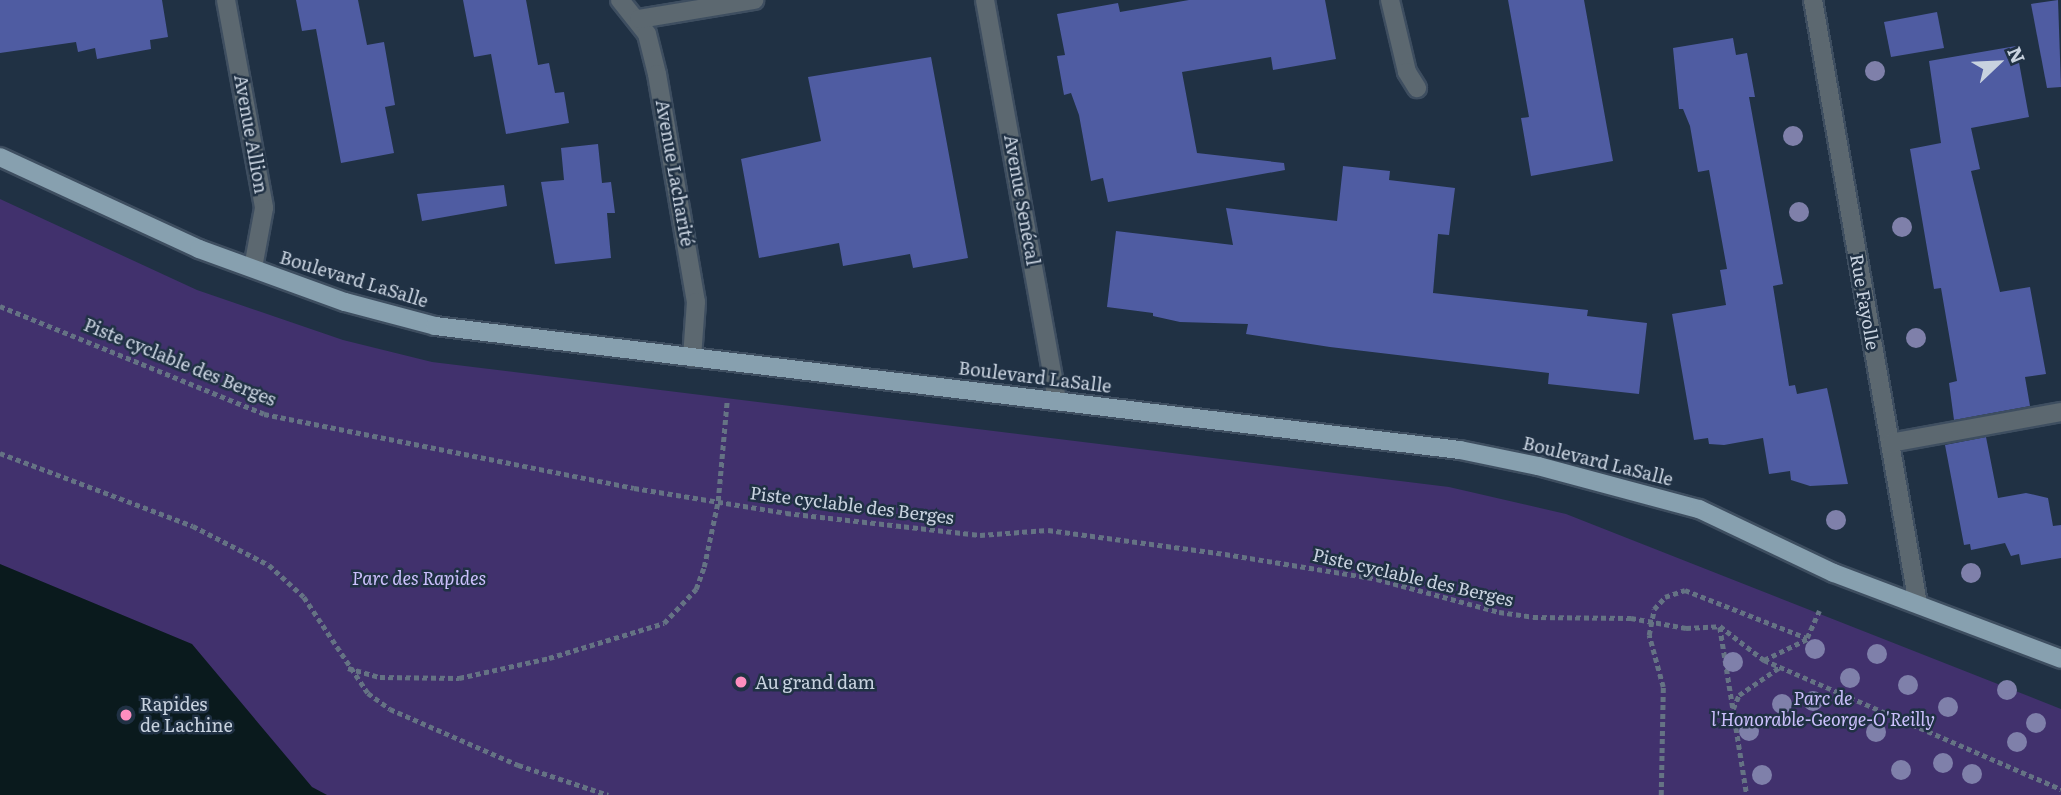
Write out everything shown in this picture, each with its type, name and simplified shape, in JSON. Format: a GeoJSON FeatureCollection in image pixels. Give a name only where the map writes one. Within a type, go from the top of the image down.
{"type":"FeatureCollection","features":[{"type":"Feature","properties":{"kind":"main road","name":"Boulevard LaSalle"},"geometry":{"type":"LineString","coordinates":[[0,157],[200,249],[345,302],[435,326],[1460,450],[1538,466],[1699,509],[1834,573],[2061,659]]}},
{"type":"Feature","properties":{"kind":"street","name":"Avenue Allion"},"geometry":{"type":"LineString","coordinates":[[226,0],[264,208],[253,268]]}},
{"type":"Feature","properties":{"kind":"street","name":"Avenue Lacharité"},"geometry":{"type":"LineString","coordinates":[[620,0],[639,19],[657,74],[694,287],[692,358]]}},
{"type":"Feature","properties":{"kind":"street"},"geometry":{"type":"LineString","coordinates":[[639,19],[754,0]]}},
{"type":"Feature","properties":{"kind":"street","name":"Avenue Senécal"},"geometry":{"type":"LineString","coordinates":[[985,0],[1057,401]]}},
{"type":"Feature","properties":{"kind":"street"},"geometry":{"type":"LineString","coordinates":[[1390,0],[1407,72],[1417,88]]}},
{"type":"Feature","properties":{"kind":"street","name":"Rue Fayolle"},"geometry":{"type":"LineString","coordinates":[[1813,0],[1918,604]]}},
{"type":"Feature","properties":{"kind":"street"},"geometry":{"type":"LineString","coordinates":[[1890,443],[2061,412]]}},
{"type":"Feature","properties":{"kind":"path","name":"Piste cyclable des Berges"},"geometry":{"type":"LineString","coordinates":[[0,306],[264,414],[634,488],[980,535],[1048,530],[1328,569],[1499,612],[1650,621],[1686,628],[1720,626]]}},
{"type":"Feature","properties":{"kind":"path"},"geometry":{"type":"LineString","coordinates":[[347,668],[380,677],[459,678],[549,658],[664,623],[696,589],[718,501],[727,401]]}},
{"type":"Feature","properties":{"kind":"path"},"geometry":{"type":"LineString","coordinates":[[0,453],[193,526],[270,565],[304,597],[347,668],[368,693],[416,723],[608,795]]}},
{"type":"Feature","properties":{"kind":"path"},"geometry":{"type":"LineString","coordinates":[[1661,795],[1663,674],[1651,649],[1650,621],[1665,597],[1685,590],[1807,638]]}},
{"type":"Feature","properties":{"kind":"path"},"geometry":{"type":"LineString","coordinates":[[1764,660],[1807,638],[1819,611]]}},
{"type":"Feature","properties":{"kind":"path"},"geometry":{"type":"LineString","coordinates":[[1720,626],[1764,660],[2061,789]]}},
{"type":"Feature","properties":{"kind":"path"},"geometry":{"type":"LineString","coordinates":[[1720,626],[1747,795]]}},
{"type":"Feature","properties":{"kind":"path"},"geometry":{"type":"LineString","coordinates":[[1732,709],[1740,695],[1780,667]]}},
{"type":"Feature","properties":{"kind":"green space","name":"Parc des Rapides"},"geometry":{"type":"Polygon","coordinates":[[[0,199],[197,290],[343,340],[432,362],[1449,487],[1566,514],[2061,709],[2061,795],[0,795],[0,199]]]}},
{"type":"Feature","properties":{"kind":"shaded area","name":"Rapides de Lachine"},"geometry":{"type":"Polygon","coordinates":[[[0,564],[192,644],[312,787],[327,795],[0,795],[0,564]]]}},
{"type":"Feature","properties":{"kind":"building"},"geometry":{"type":"Polygon","coordinates":[[[0,0],[162,0],[168,37],[150,40],[151,49],[97,59],[95,48],[78,52],[76,42],[0,53],[0,0]]]}},
{"type":"Feature","properties":{"kind":"building"},"geometry":{"type":"Polygon","coordinates":[[[296,0],[358,0],[367,45],[384,42],[395,105],[385,107],[394,153],[341,163],[316,29],[302,31],[296,0]]]}},
{"type":"Feature","properties":{"kind":"building"},"geometry":{"type":"Polygon","coordinates":[[[463,0],[526,0],[538,65],[549,63],[555,93],[564,92],[569,123],[506,134],[491,54],[474,57],[463,0]]]}},
{"type":"Feature","properties":{"kind":"building"},"geometry":{"type":"Polygon","coordinates":[[[1189,0],[1325,0],[1336,59],[1273,70],[1271,57],[1182,72],[1197,153],[1284,163],[1285,170],[1108,202],[1103,178],[1091,181],[1079,115],[1071,93],[1064,95],[1057,56],[1065,55],[1057,14],[1118,3],[1120,12],[1189,0]]]}},
{"type":"Feature","properties":{"kind":"building"},"geometry":{"type":"Polygon","coordinates":[[[1508,0],[1584,0],[1613,161],[1531,176],[1521,118],[1529,117],[1508,0]]]}},
{"type":"Feature","properties":{"kind":"building"},"geometry":{"type":"Polygon","coordinates":[[[2058,0],[2061,87],[2047,88],[2031,4],[2058,0]]]}},
{"type":"Feature","properties":{"kind":"building"},"geometry":{"type":"Polygon","coordinates":[[[1937,12],[1944,48],[1891,57],[1884,22],[1937,12]]]}},
{"type":"Feature","properties":{"kind":"building"},"geometry":{"type":"Polygon","coordinates":[[[1733,38],[1736,55],[1747,53],[1755,97],[1749,97],[1783,284],[1773,286],[1789,386],[1795,385],[1797,394],[1827,388],[1848,484],[1810,486],[1791,480],[1790,471],[1769,474],[1763,438],[1724,445],[1709,444],[1708,438],[1694,440],[1672,314],[1726,305],[1720,270],[1727,269],[1709,170],[1698,172],[1690,126],[1683,109],[1679,109],[1673,48],[1733,38]]]}},
{"type":"Feature","properties":{"kind":"building"},"geometry":{"type":"Polygon","coordinates":[[[2016,46],[2029,117],[1971,128],[1980,169],[1971,171],[2000,292],[2030,287],[2046,374],[2025,377],[2030,406],[1954,420],[1949,383],[1957,381],[1941,288],[1934,289],[1910,149],[1941,143],[1929,61],[2016,46]]]}},
{"type":"Feature","properties":{"kind":"building"},"geometry":{"type":"Polygon","coordinates":[[[931,57],[968,258],[913,268],[910,254],[843,266],[839,243],[759,258],[741,159],[821,141],[808,77],[931,57]]]}},
{"type":"Feature","properties":{"kind":"building"},"geometry":{"type":"Polygon","coordinates":[[[598,144],[602,183],[611,182],[615,213],[607,213],[611,258],[555,264],[541,182],[564,180],[561,148],[598,144]]]}},
{"type":"Feature","properties":{"kind":"building"},"geometry":{"type":"Polygon","coordinates":[[[1343,166],[1390,171],[1389,180],[1455,188],[1449,235],[1438,234],[1433,293],[1588,310],[1587,316],[1647,323],[1639,394],[1548,384],[1549,373],[1330,347],[1246,334],[1248,324],[1180,322],[1153,316],[1153,313],[1107,307],[1116,231],[1233,245],[1226,208],[1337,221],[1343,166]]]}},
{"type":"Feature","properties":{"kind":"building"},"geometry":{"type":"Polygon","coordinates":[[[504,185],[507,206],[422,221],[417,194],[504,185]]]}},
{"type":"Feature","properties":{"kind":"building"},"geometry":{"type":"Polygon","coordinates":[[[1986,437],[1998,498],[2026,493],[2048,498],[2053,526],[2061,525],[2061,558],[2021,565],[2019,554],[2011,556],[2005,543],[1971,550],[1970,544],[1964,545],[1945,445],[1986,437]]]}},
{"type":"Feature","properties":{"kind":"place","name":"Au grand dam"},"geometry":{"type":"Point","coordinates":[741,682]}},
{"type":"Feature","properties":{"kind":"place","name":"Rapides de Lachine"},"geometry":{"type":"Point","coordinates":[126,715]}},
{"type":"Feature","properties":{"kind":"park label","name":"Parc de l'Honorable-George-O'Reilly"},"geometry":{"type":"Point","coordinates":[1823,709]}}]}
